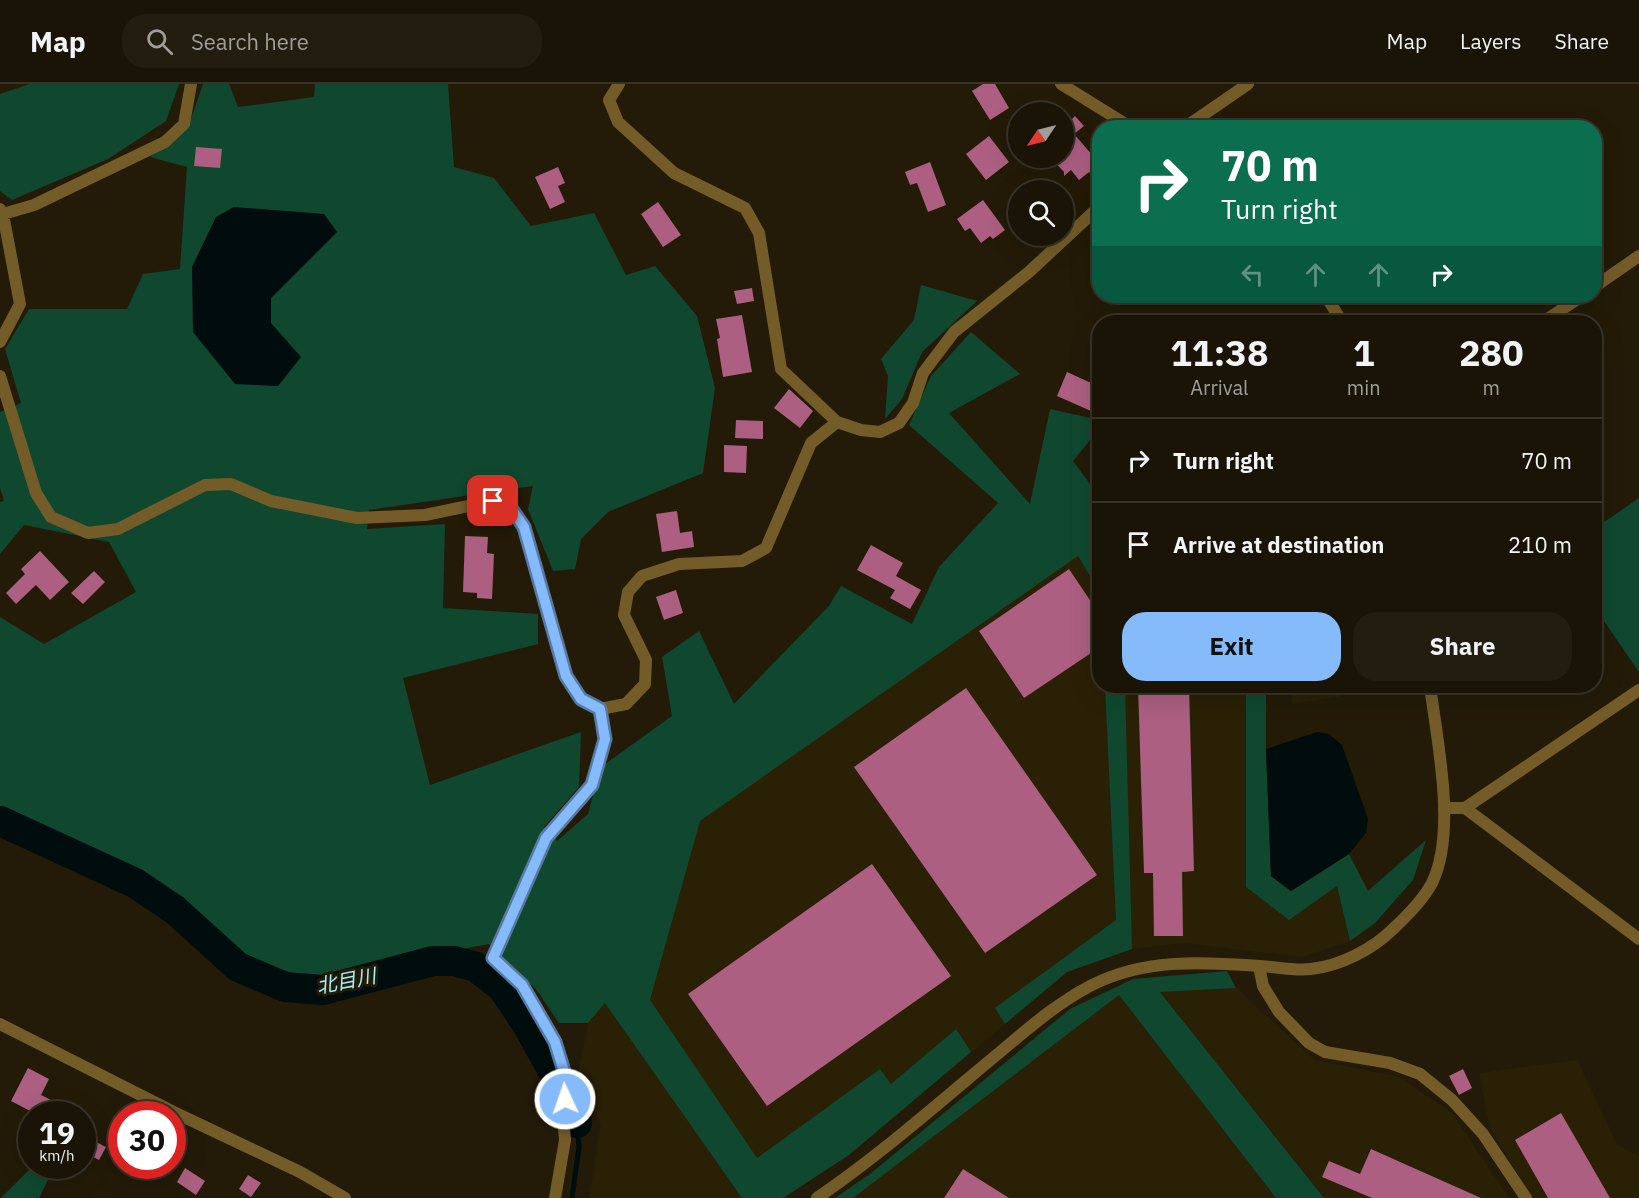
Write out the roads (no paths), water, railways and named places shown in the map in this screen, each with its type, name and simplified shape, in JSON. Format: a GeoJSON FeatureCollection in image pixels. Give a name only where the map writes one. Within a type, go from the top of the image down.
{"type":"FeatureCollection","features":[{"type":"Feature","properties":{"kind":"street"},"geometry":{"type":"LineString","coordinates":[[0,342],[20,304],[1,211],[34,205],[165,142],[184,123],[191,84]]}},
{"type":"Feature","properties":{"kind":"street"},"geometry":{"type":"LineString","coordinates":[[619,84],[609,100],[618,122],[674,173],[745,208],[759,233],[781,369],[837,422],[861,430],[880,432],[899,423],[913,403],[923,373],[954,332],[1029,272],[1092,213]]}},
{"type":"Feature","properties":{"kind":"street"},"geometry":{"type":"LineString","coordinates":[[1061,84],[1119,120]]}},
{"type":"Feature","properties":{"kind":"street"},"geometry":{"type":"LineString","coordinates":[[1196,120],[1248,84]]}},
{"type":"Feature","properties":{"kind":"street"},"geometry":{"type":"LineString","coordinates":[[1602,281],[1639,256]]}},
{"type":"Feature","properties":{"kind":"street"},"geometry":{"type":"LineString","coordinates":[[1554,315],[1572,303]]}},
{"type":"Feature","properties":{"kind":"street"},"geometry":{"type":"LineString","coordinates":[[0,376],[36,493],[51,517],[88,533],[118,529],[205,485],[231,484],[271,501],[357,518],[424,515],[493,501],[513,511],[524,527],[566,676],[581,699],[600,709],[627,704],[645,684],[646,660],[624,615],[628,592],[642,576],[679,564],[742,561],[766,548],[811,443],[837,422]]}},
{"type":"Feature","properties":{"kind":"street"},"geometry":{"type":"LineString","coordinates":[[1444,808],[1466,808],[1639,690]]}},
{"type":"Feature","properties":{"kind":"street"},"geometry":{"type":"LineString","coordinates":[[817,1198],[864,1166],[1047,1013],[1093,984],[1139,967],[1195,962],[1311,969],[1352,958],[1385,938],[1410,912],[1432,883],[1441,853],[1443,781],[1431,693]]}},
{"type":"Feature","properties":{"kind":"street"},"geometry":{"type":"LineString","coordinates":[[555,1198],[565,1140],[562,1118],[567,1081],[555,1042],[522,985],[493,958],[546,838],[592,785],[605,739],[600,709]]}},
{"type":"Feature","properties":{"kind":"street"},"geometry":{"type":"LineString","coordinates":[[1466,808],[1639,939]]}},
{"type":"Feature","properties":{"kind":"street"},"geometry":{"type":"LineString","coordinates":[[1259,966],[1263,986],[1279,1012],[1309,1043],[1325,1052],[1390,1063],[1420,1074],[1452,1100],[1483,1134],[1526,1198]]}},
{"type":"Feature","properties":{"kind":"street"},"geometry":{"type":"LineString","coordinates":[[0,1024],[182,1116],[300,1172],[345,1198]]}},
{"type":"Feature","properties":{"kind":"waterway","name":"北目川"},"geometry":{"type":"LineString","coordinates":[[0,821],[135,883],[175,910],[238,967],[285,987],[323,990],[433,961],[454,961],[476,967],[502,987],[528,1026],[555,1075],[577,1123]]}},
{"type":"Feature","properties":{"kind":"waterway"},"geometry":{"type":"LineString","coordinates":[[572,1198],[579,1147],[577,1123]]}}]}
